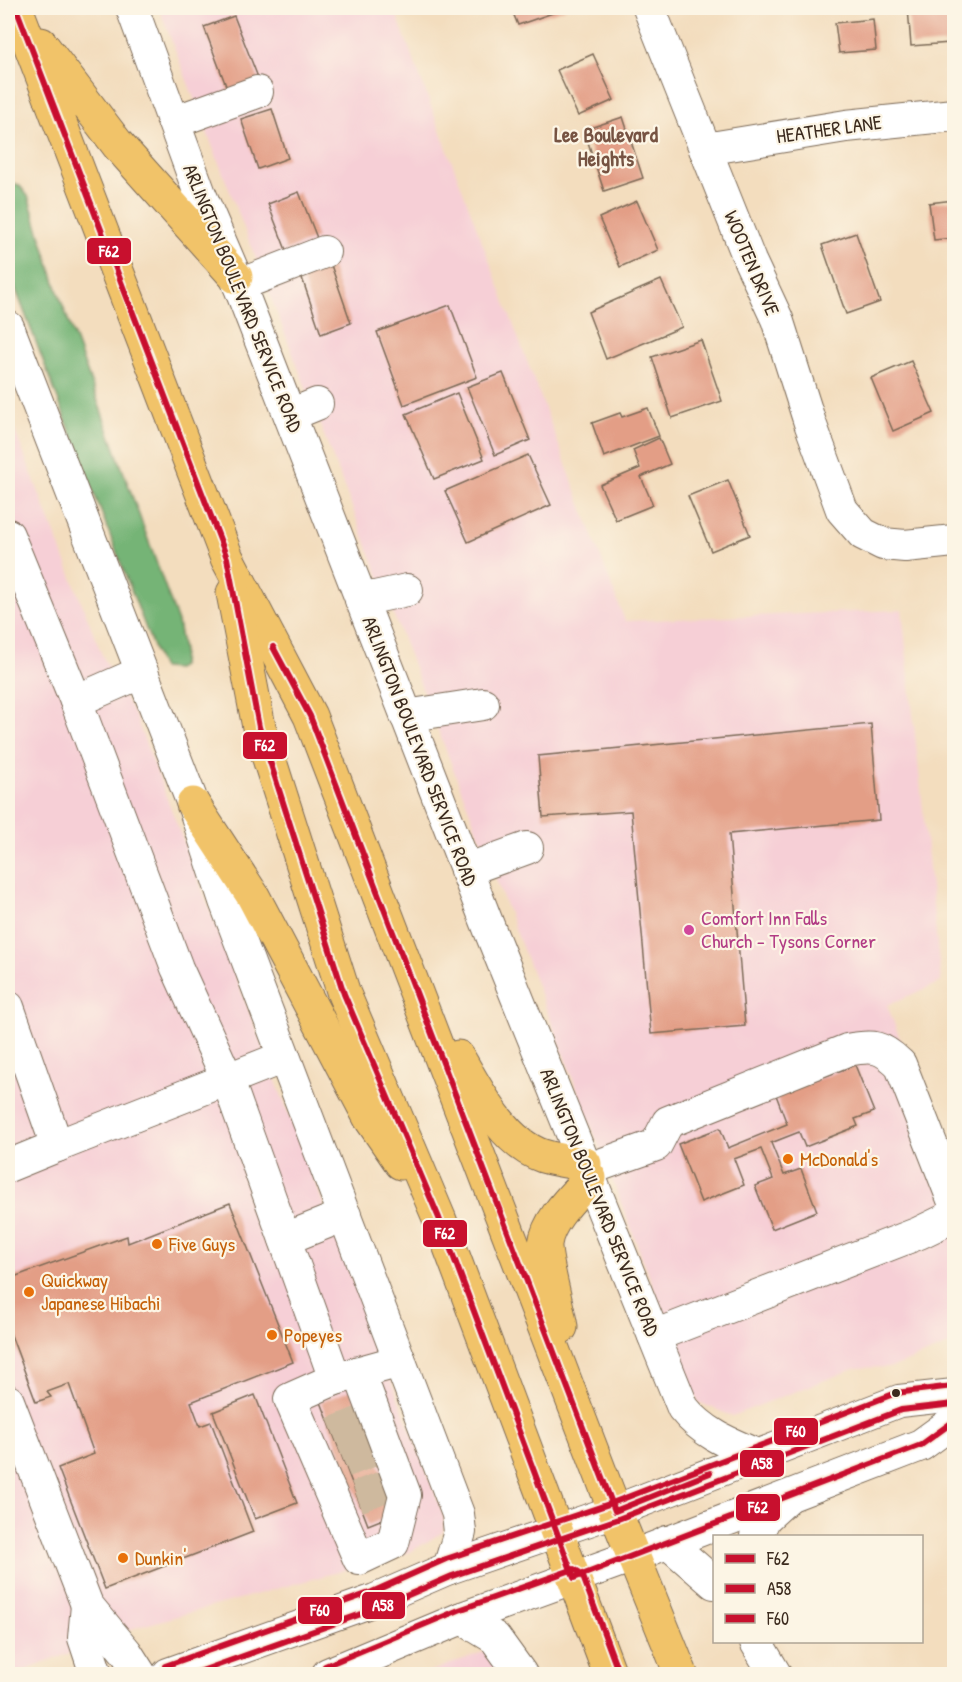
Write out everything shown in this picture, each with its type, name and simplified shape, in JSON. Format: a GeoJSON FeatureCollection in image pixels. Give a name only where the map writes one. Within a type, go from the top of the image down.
{"type":"FeatureCollection","features":[{"type":"Feature","properties":{"kind":"highway"},"geometry":{"type":"LineString","coordinates":[[17,11],[118,145],[237,281]]}},
{"type":"Feature","properties":{"kind":"highway"},"geometry":{"type":"LineString","coordinates":[[17,11],[227,558],[310,716],[415,984],[577,1412],[681,1674]]}},
{"type":"Feature","properties":{"kind":"highway"},"geometry":{"type":"LineString","coordinates":[[227,558],[259,727],[340,983],[439,1218],[610,1674]]}},
{"type":"Feature","properties":{"kind":"highway"},"geometry":{"type":"LineString","coordinates":[[193,804],[253,896],[369,1118],[439,1218]]}},
{"type":"Feature","properties":{"kind":"highway"},"geometry":{"type":"LineString","coordinates":[[415,984],[476,1089],[512,1137],[541,1156],[587,1171],[554,1224],[545,1244],[577,1412]]}},
{"type":"Feature","properties":{"kind":"street","name":"ARLINGTON BOULEVARD SERVICE ROAD"},"geometry":{"type":"LineString","coordinates":[[132,8],[200,194],[237,281],[303,410],[361,600],[466,870],[683,1408],[695,1423],[718,1438],[757,1455]]}},
{"type":"Feature","properties":{"kind":"street","name":"WOOTEN DRIVE"},"geometry":{"type":"LineString","coordinates":[[649,8],[705,149],[777,319],[810,423],[842,510],[863,534],[883,544],[905,546],[954,541]]}},
{"type":"Feature","properties":{"kind":"street"},"geometry":{"type":"LineString","coordinates":[[174,122],[257,92]]}},
{"type":"Feature","properties":{"kind":"street","name":"HEATHER LANE"},"geometry":{"type":"LineString","coordinates":[[705,149],[846,126],[954,115]]}},
{"type":"Feature","properties":{"kind":"street"},"geometry":{"type":"LineString","coordinates":[[237,281],[324,252]]}},
{"type":"Feature","properties":{"kind":"street"},"geometry":{"type":"LineString","coordinates":[[10,343],[193,804],[225,901],[458,1514],[460,1532],[448,1568]]}},
{"type":"Feature","properties":{"kind":"street"},"geometry":{"type":"LineString","coordinates":[[8,535],[76,701],[177,968],[227,1078],[285,1239],[369,1418],[394,1483],[405,1495],[393,1543],[359,1559]]}},
{"type":"Feature","properties":{"kind":"street"},"geometry":{"type":"LineString","coordinates":[[361,600],[407,590]]}},
{"type":"Feature","properties":{"kind":"street"},"geometry":{"type":"LineString","coordinates":[[76,701],[142,672]]}},
{"type":"Feature","properties":{"kind":"street"},"geometry":{"type":"LineString","coordinates":[[406,716],[483,704]]}},
{"type":"Feature","properties":{"kind":"street"},"geometry":{"type":"LineString","coordinates":[[466,870],[527,848]]}},
{"type":"Feature","properties":{"kind":"street"},"geometry":{"type":"LineString","coordinates":[[8,1007],[57,1146]]}},
{"type":"Feature","properties":{"kind":"street"},"geometry":{"type":"LineString","coordinates":[[587,1171],[656,1145],[668,1122],[848,1050],[864,1047],[884,1049],[900,1064],[954,1202]]}},
{"type":"Feature","properties":{"kind":"street"},"geometry":{"type":"LineString","coordinates":[[8,1166],[284,1057]]}},
{"type":"Feature","properties":{"kind":"street"},"geometry":{"type":"LineString","coordinates":[[285,1239],[345,1215]]}},
{"type":"Feature","properties":{"kind":"street"},"geometry":{"type":"LineString","coordinates":[[654,1336],[919,1233],[954,1216]]}},
{"type":"Feature","properties":{"kind":"street"},"geometry":{"type":"LineString","coordinates":[[375,1600],[359,1559],[347,1501],[321,1438],[291,1399],[347,1375],[400,1361]]}},
{"type":"Feature","properties":{"kind":"street"},"geometry":{"type":"LineString","coordinates":[[168,1674],[375,1600],[448,1568],[557,1532],[899,1401],[954,1395]]}},
{"type":"Feature","properties":{"kind":"street"},"geometry":{"type":"LineString","coordinates":[[8,1401],[87,1605],[126,1652],[140,1674]]}},
{"type":"Feature","properties":{"kind":"street"},"geometry":{"type":"LineString","coordinates":[[328,1674],[462,1618],[633,1556],[921,1445],[954,1421]]}},
{"type":"Feature","properties":{"kind":"street"},"geometry":{"type":"LineString","coordinates":[[394,1483],[442,1471]]}},
{"type":"Feature","properties":{"kind":"street"},"geometry":{"type":"LineString","coordinates":[[756,1535],[765,1518],[793,1493]]}},
{"type":"Feature","properties":{"kind":"street"},"geometry":{"type":"LineString","coordinates":[[668,1542],[713,1582]]}},
{"type":"Feature","properties":{"kind":"street"},"geometry":{"type":"LineString","coordinates":[[87,1605],[84,1638],[96,1674]]}},
{"type":"Feature","properties":{"kind":"street"},"geometry":{"type":"LineString","coordinates":[[462,1618],[495,1638],[521,1674]]}},
{"type":"Feature","properties":{"kind":"street"},"geometry":{"type":"LineString","coordinates":[[757,1643],[775,1674]]}},
{"type":"Feature","properties":{"kind":"street"},"geometry":{"type":"LineString","coordinates":[[763,1643],[775,1674]]}},
{"type":"Feature","properties":{"kind":"shaded area"},"geometry":{"type":"Polygon","coordinates":[[[159,8],[394,8],[625,621],[902,610],[941,982],[887,1005],[954,1178],[954,1343],[893,1367],[856,1368],[732,1416],[698,1402],[159,8]]]}},
{"type":"Feature","properties":{"kind":"shaded area"},"geometry":{"type":"Polygon","coordinates":[[[8,413],[102,655],[136,718],[444,1517],[443,1532],[410,1552],[134,1628],[16,1674],[8,1674],[8,413]]]}},
{"type":"Feature","properties":{"kind":"shaded area"},"geometry":{"type":"Polygon","coordinates":[[[491,1649],[500,1674],[423,1674],[491,1649]]]}},
{"type":"Feature","properties":{"kind":"green space"},"geometry":{"type":"Polygon","coordinates":[[[9,182],[19,185],[28,196],[58,292],[178,622],[183,651],[182,665],[176,669],[162,668],[158,660],[8,269],[9,182]]]}},
{"type":"Feature","properties":{"kind":"building"},"geometry":{"type":"Polygon","coordinates":[[[511,8],[567,8],[518,25],[511,8]]]}},
{"type":"Feature","properties":{"kind":"building"},"geometry":{"type":"Polygon","coordinates":[[[908,8],[948,8],[950,43],[911,46],[908,8]]]}},
{"type":"Feature","properties":{"kind":"building"},"geometry":{"type":"Polygon","coordinates":[[[234,16],[259,80],[228,91],[204,27],[234,16]]]}},
{"type":"Feature","properties":{"kind":"building"},"geometry":{"type":"Polygon","coordinates":[[[873,19],[876,50],[839,53],[835,23],[873,19]]]}},
{"type":"Feature","properties":{"kind":"building"},"geometry":{"type":"Polygon","coordinates":[[[593,54],[614,100],[578,116],[557,70],[593,54]]]}},
{"type":"Feature","properties":{"kind":"building"},"geometry":{"type":"Polygon","coordinates":[[[272,109],[288,158],[258,169],[241,119],[272,109]]]}},
{"type":"Feature","properties":{"kind":"building"},"geometry":{"type":"Polygon","coordinates":[[[623,117],[643,178],[604,191],[584,130],[623,117]]]}},
{"type":"Feature","properties":{"kind":"building"},"geometry":{"type":"Polygon","coordinates":[[[299,192],[317,238],[286,250],[268,204],[299,192]]]}},
{"type":"Feature","properties":{"kind":"building"},"geometry":{"type":"Polygon","coordinates":[[[954,200],[954,238],[934,240],[929,203],[954,200]]]}},
{"type":"Feature","properties":{"kind":"building"},"geometry":{"type":"Polygon","coordinates":[[[637,201],[658,250],[620,267],[599,218],[637,201]]]}},
{"type":"Feature","properties":{"kind":"building"},"geometry":{"type":"Polygon","coordinates":[[[856,233],[880,302],[846,314],[822,245],[856,233]]]}},
{"type":"Feature","properties":{"kind":"building"},"geometry":{"type":"Polygon","coordinates":[[[331,265],[351,323],[321,334],[301,275],[331,265]]]}},
{"type":"Feature","properties":{"kind":"building"},"geometry":{"type":"Polygon","coordinates":[[[661,280],[682,327],[606,359],[588,312],[661,280]]]}},
{"type":"Feature","properties":{"kind":"building"},"geometry":{"type":"Polygon","coordinates":[[[450,305],[477,377],[404,405],[377,332],[450,305]]]}},
{"type":"Feature","properties":{"kind":"building"},"geometry":{"type":"Polygon","coordinates":[[[701,340],[722,401],[672,418],[652,357],[701,340]]]}},
{"type":"Feature","properties":{"kind":"building"},"geometry":{"type":"Polygon","coordinates":[[[911,361],[934,413],[893,431],[871,378],[911,361]]]}},
{"type":"Feature","properties":{"kind":"building"},"geometry":{"type":"Polygon","coordinates":[[[503,373],[530,440],[495,455],[467,387],[503,373]]]}},
{"type":"Feature","properties":{"kind":"building"},"geometry":{"type":"Polygon","coordinates":[[[457,393],[484,459],[434,479],[406,414],[457,393]]]}},
{"type":"Feature","properties":{"kind":"building"},"geometry":{"type":"Polygon","coordinates":[[[648,408],[659,436],[604,457],[592,423],[620,413],[622,417],[648,408]]]}},
{"type":"Feature","properties":{"kind":"building"},"geometry":{"type":"Polygon","coordinates":[[[659,438],[670,464],[641,477],[653,505],[616,520],[600,485],[640,468],[633,450],[659,438]]]}},
{"type":"Feature","properties":{"kind":"building"},"geometry":{"type":"Polygon","coordinates":[[[528,455],[551,505],[468,542],[445,491],[528,455]]]}},
{"type":"Feature","properties":{"kind":"building"},"geometry":{"type":"Polygon","coordinates":[[[728,480],[750,535],[711,551],[688,496],[728,480]]]}},
{"type":"Feature","properties":{"kind":"building"},"geometry":{"type":"Polygon","coordinates":[[[951,722],[954,722],[954,747],[953,747],[951,722]]]}},
{"type":"Feature","properties":{"kind":"building","name":"Comfort Inn Falls Church - Tysons Corner"},"geometry":{"type":"Polygon","coordinates":[[[871,724],[879,820],[729,834],[745,1026],[651,1034],[631,811],[543,817],[538,756],[871,724]]]}},
{"type":"Feature","properties":{"kind":"building"},"geometry":{"type":"Polygon","coordinates":[[[855,1065],[874,1112],[855,1119],[858,1126],[805,1147],[799,1132],[771,1143],[784,1175],[801,1169],[817,1211],[772,1229],[755,1186],[773,1179],[761,1149],[734,1159],[744,1185],[701,1202],[678,1144],[720,1128],[728,1148],[787,1124],[776,1095],[855,1065]]]}},
{"type":"Feature","properties":{"kind":"building"},"geometry":{"type":"Polygon","coordinates":[[[230,1203],[293,1362],[191,1402],[200,1426],[211,1422],[253,1532],[105,1589],[58,1468],[94,1454],[69,1384],[47,1392],[51,1397],[36,1402],[8,1327],[8,1279],[127,1236],[128,1243],[230,1203]]]}},
{"type":"Feature","properties":{"kind":"building"},"geometry":{"type":"Polygon","coordinates":[[[351,1390],[398,1513],[368,1525],[321,1402],[351,1390]]]}},
{"type":"Feature","properties":{"kind":"building"},"geometry":{"type":"Polygon","coordinates":[[[255,1395],[297,1503],[255,1519],[213,1412],[255,1395]]]}},
{"type":"Feature","properties":{"kind":"tunnel"},"geometry":{"type":"LineString","coordinates":[[333,1433],[363,1421]]}},
{"type":"Feature","properties":{"kind":"tunnel"},"geometry":{"type":"LineString","coordinates":[[344,1462],[374,1450]]}},
{"type":"Feature","properties":{"kind":"tunnel"},"geometry":{"type":"LineString","coordinates":[[357,1497],[388,1485]]}},
{"type":"Feature","properties":{"kind":"transit line","name":"F62"},"geometry":{"type":"LineString","coordinates":[[16,8],[227,558],[259,727],[344,994],[439,1218],[574,1578],[921,1445],[954,1421]]}},
{"type":"Feature","properties":{"kind":"transit line","name":"F62"},"geometry":{"type":"LineString","coordinates":[[273,647],[310,716],[615,1511],[710,1473]]}},
{"type":"Feature","properties":{"kind":"transit line","name":"F60"},"geometry":{"type":"LineString","coordinates":[[165,1666],[372,1592],[446,1559],[612,1503],[896,1393],[953,1386]]}},
{"type":"Feature","properties":{"kind":"transit line","name":"A58"},"geometry":{"type":"LineString","coordinates":[[193,1674],[378,1608],[452,1576],[618,1519],[901,1410],[954,1404]]}},
{"type":"Feature","properties":{"kind":"transit line","name":"F60"},"geometry":{"type":"LineString","coordinates":[[325,1666],[459,1610],[574,1569],[582,1574],[618,1671]]}},
{"type":"Feature","properties":{"kind":"place","name":"Comfort Inn Falls Church - Tysons Corner"},"geometry":{"type":"Point","coordinates":[689,930]}},
{"type":"Feature","properties":{"kind":"place","name":"McDonald's"},"geometry":{"type":"Point","coordinates":[788,1159]}},
{"type":"Feature","properties":{"kind":"place","name":"Five Guys"},"geometry":{"type":"Point","coordinates":[157,1244]}},
{"type":"Feature","properties":{"kind":"place","name":"Quickway Japanese Hibachi"},"geometry":{"type":"Point","coordinates":[29,1292]}},
{"type":"Feature","properties":{"kind":"place","name":"Popeyes"},"geometry":{"type":"Point","coordinates":[272,1335]}},
{"type":"Feature","properties":{"kind":"place","name":"Dunkin'"},"geometry":{"type":"Point","coordinates":[123,1558]}},
{"type":"Feature","properties":{"kind":"district","name":"Lee Boulevard Heights"},"geometry":{"type":"Point","coordinates":[606,147]}}]}
